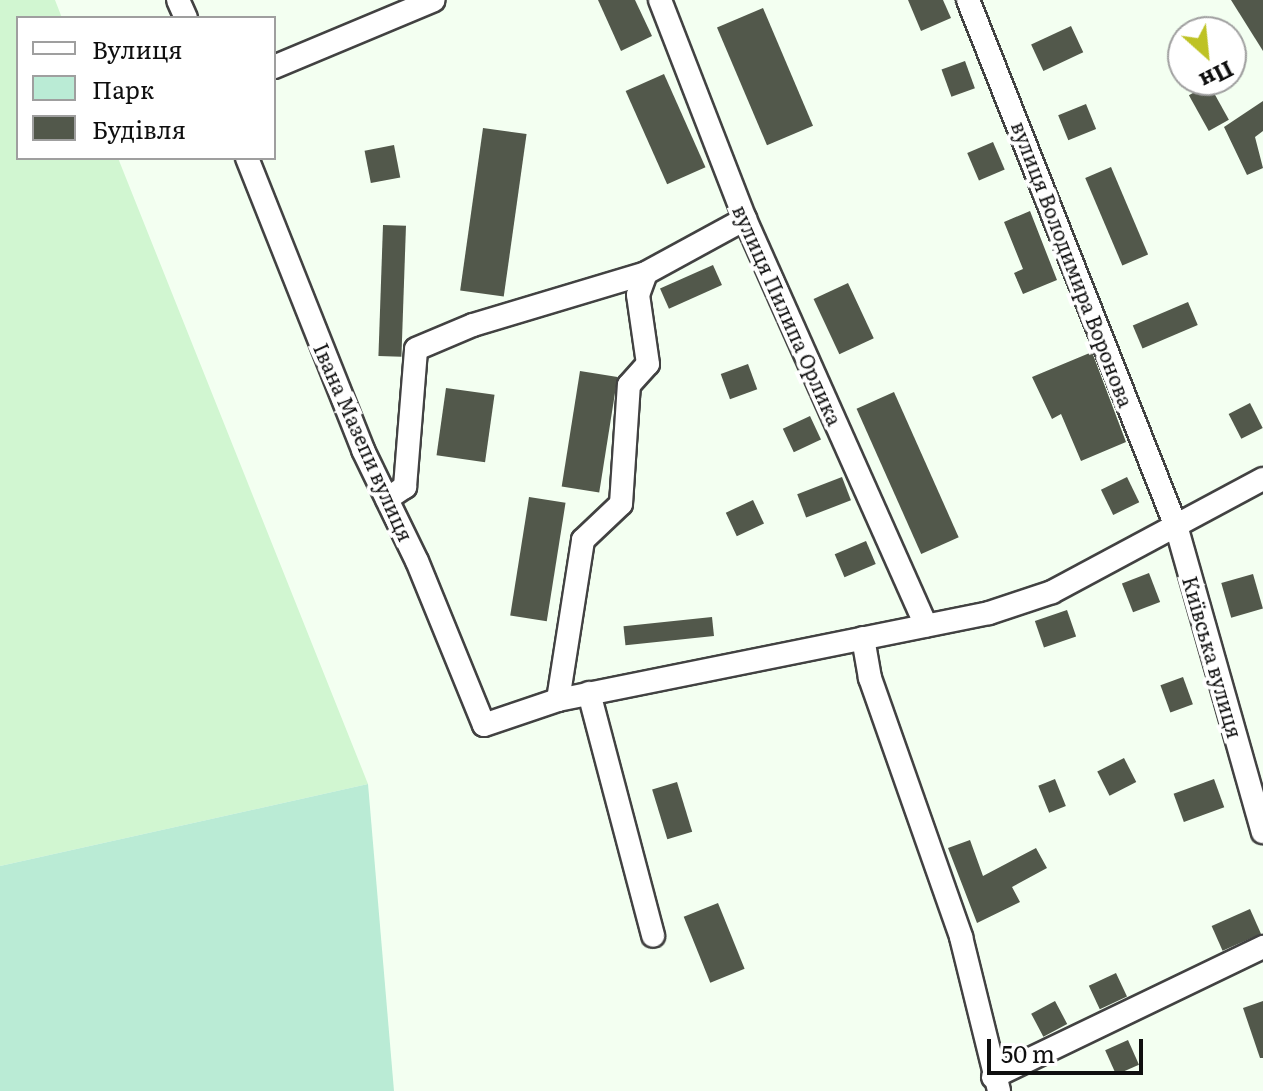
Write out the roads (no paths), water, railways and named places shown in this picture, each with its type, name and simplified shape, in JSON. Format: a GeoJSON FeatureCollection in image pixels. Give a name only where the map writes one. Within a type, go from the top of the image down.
{"type":"FeatureCollection","features":[{"type":"Feature","properties":{"kind":"street"},"geometry":{"type":"LineString","coordinates":[[276,66],[434,0]]}},
{"type":"Feature","properties":{"kind":"street","name":"вулиця Пилипа Орлика"},"geometry":{"type":"LineString","coordinates":[[660,0],[745,219],[926,626]]}},
{"type":"Feature","properties":{"kind":"street","name":"вулиця Володимира Воронова"},"geometry":{"type":"LineString","coordinates":[[968,0],[1177,529]]}},
{"type":"Feature","properties":{"kind":"street","name":"Івана Мазепи вулиця"},"geometry":{"type":"LineString","coordinates":[[248,160],[484,725],[558,700]]}},
{"type":"Feature","properties":{"kind":"street"},"geometry":{"type":"LineString","coordinates":[[387,499],[405,487],[416,349],[473,325],[646,273],[745,219]]}},
{"type":"Feature","properties":{"kind":"street"},"geometry":{"type":"LineString","coordinates":[[646,273],[638,295],[648,364],[629,385],[621,504],[583,540],[558,700],[989,613],[1052,592],[1177,529],[1263,479]]}},
{"type":"Feature","properties":{"kind":"street","name":"Київська вулиця"},"geometry":{"type":"LineString","coordinates":[[1177,529],[1263,832]]}},
{"type":"Feature","properties":{"kind":"street"},"geometry":{"type":"LineString","coordinates":[[863,638],[870,678],[961,937],[996,1084],[1263,947]]}},
{"type":"Feature","properties":{"kind":"street"},"geometry":{"type":"LineString","coordinates":[[589,693],[653,936]]}}]}
